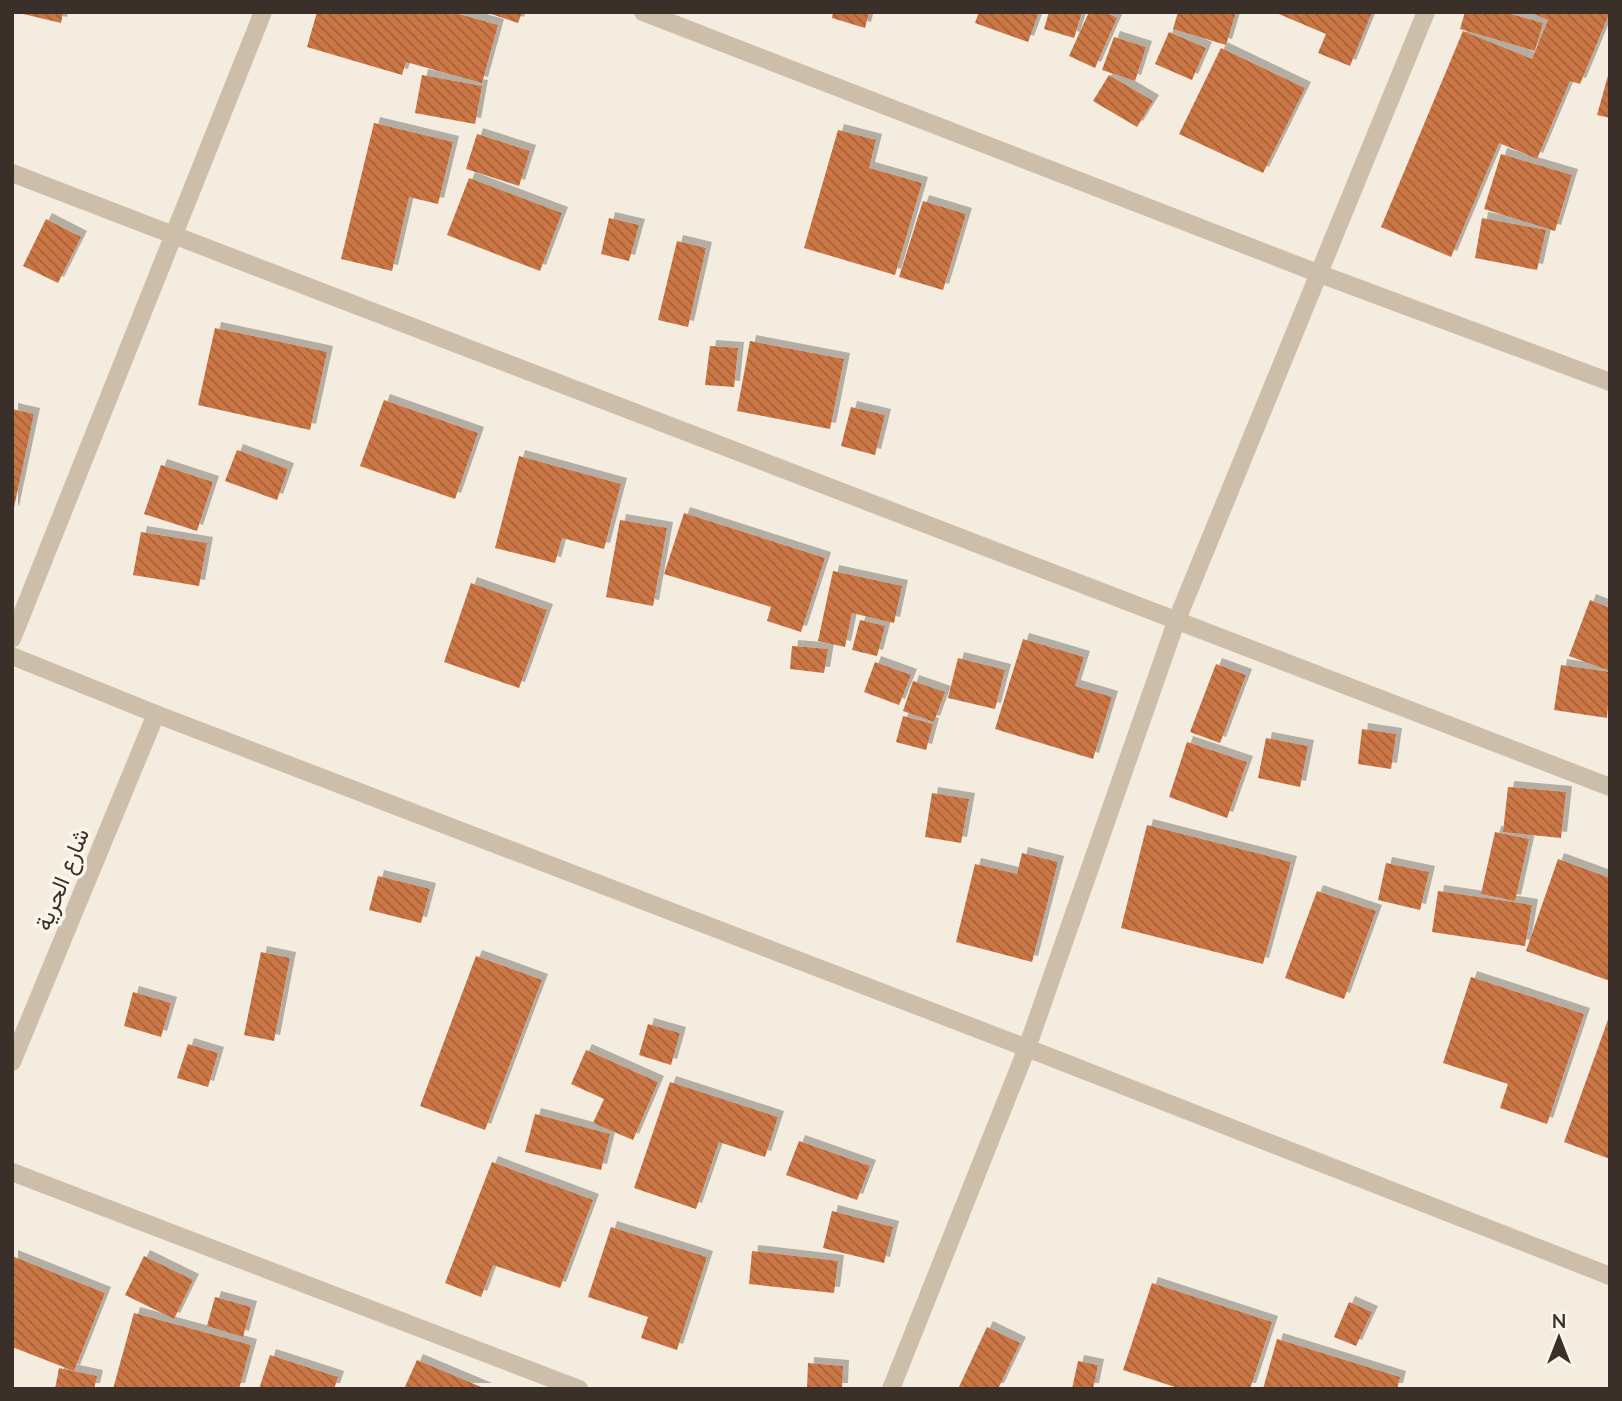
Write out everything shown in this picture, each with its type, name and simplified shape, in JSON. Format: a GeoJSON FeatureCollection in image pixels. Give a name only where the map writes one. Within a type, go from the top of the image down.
{"type":"FeatureCollection","features":[{"type":"Feature","properties":{"kind":"street"},"geometry":{"type":"LineString","coordinates":[[12,639],[263,12]]}},
{"type":"Feature","properties":{"kind":"street"},"geometry":{"type":"LineString","coordinates":[[643,12],[1320,274],[1610,382]]}},
{"type":"Feature","properties":{"kind":"street"},"geometry":{"type":"LineString","coordinates":[[891,1389],[1027,1048],[1176,622],[1426,12]]}},
{"type":"Feature","properties":{"kind":"street"},"geometry":{"type":"LineString","coordinates":[[12,173],[172,237],[1610,787]]}},
{"type":"Feature","properties":{"kind":"street"},"geometry":{"type":"LineString","coordinates":[[12,656],[1610,1276]]}},
{"type":"Feature","properties":{"kind":"street","name":"شارع الحرية"},"geometry":{"type":"LineString","coordinates":[[12,1062],[156,714]]}},
{"type":"Feature","properties":{"kind":"street"},"geometry":{"type":"LineString","coordinates":[[12,1172],[579,1389]]}},
{"type":"Feature","properties":{"kind":"building"},"geometry":{"type":"Polygon","coordinates":[[[15,12],[63,12],[61,23],[15,12]]]}},
{"type":"Feature","properties":{"kind":"building"},"geometry":{"type":"Polygon","coordinates":[[[317,12],[452,12],[498,25],[482,83],[406,62],[402,75],[307,47],[317,12]]]}},
{"type":"Feature","properties":{"kind":"building"},"geometry":{"type":"Polygon","coordinates":[[[485,12],[522,12],[518,23],[485,12]]]}},
{"type":"Feature","properties":{"kind":"building"},"geometry":{"type":"Polygon","coordinates":[[[833,12],[869,12],[865,28],[832,18],[833,12]]]}},
{"type":"Feature","properties":{"kind":"building"},"geometry":{"type":"Polygon","coordinates":[[[979,12],[1039,12],[1028,42],[975,23],[979,12]]]}},
{"type":"Feature","properties":{"kind":"building"},"geometry":{"type":"Polygon","coordinates":[[[1049,12],[1082,12],[1074,38],[1044,29],[1049,12]]]}},
{"type":"Feature","properties":{"kind":"building"},"geometry":{"type":"Polygon","coordinates":[[[1089,12],[1105,12],[1117,18],[1095,68],[1069,56],[1089,12]]]}},
{"type":"Feature","properties":{"kind":"building"},"geometry":{"type":"Polygon","coordinates":[[[1178,12],[1236,12],[1226,45],[1173,29],[1178,12]]]}},
{"type":"Feature","properties":{"kind":"building"},"geometry":{"type":"Polygon","coordinates":[[[1274,12],[1372,12],[1350,66],[1318,53],[1326,34],[1274,12]]]}},
{"type":"Feature","properties":{"kind":"building"},"geometry":{"type":"Polygon","coordinates":[[[1465,12],[1504,12],[1543,23],[1535,51],[1460,29],[1465,12]]]}},
{"type":"Feature","properties":{"kind":"building"},"geometry":{"type":"Polygon","coordinates":[[[1529,12],[1610,12],[1580,84],[1570,81],[1537,159],[1499,143],[1451,257],[1381,227],[1463,31],[1532,59],[1548,20],[1529,12]]]}},
{"type":"Feature","properties":{"kind":"building"},"geometry":{"type":"Polygon","coordinates":[[[1169,32],[1206,48],[1192,80],[1155,64],[1169,32]]]}},
{"type":"Feature","properties":{"kind":"building"},"geometry":{"type":"Polygon","coordinates":[[[1114,37],[1146,47],[1135,81],[1102,70],[1114,37]]]}},
{"type":"Feature","properties":{"kind":"building"},"geometry":{"type":"Polygon","coordinates":[[[1221,48],[1305,88],[1263,173],[1179,134],[1221,48]]]}},
{"type":"Feature","properties":{"kind":"building"},"geometry":{"type":"Polygon","coordinates":[[[1610,72],[1610,118],[1597,115],[1610,72]]]}},
{"type":"Feature","properties":{"kind":"building"},"geometry":{"type":"Polygon","coordinates":[[[422,75],[482,86],[475,124],[415,113],[422,75]]]}},
{"type":"Feature","properties":{"kind":"building"},"geometry":{"type":"Polygon","coordinates":[[[1109,75],[1153,101],[1137,127],[1093,101],[1109,75]]]}},
{"type":"Feature","properties":{"kind":"building"},"geometry":{"type":"Polygon","coordinates":[[[374,123],[453,142],[438,204],[409,197],[392,271],[341,259],[374,123]]]}},
{"type":"Feature","properties":{"kind":"building"},"geometry":{"type":"Polygon","coordinates":[[[838,130],[876,140],[869,168],[922,183],[895,275],[804,248],[838,130]]]}},
{"type":"Feature","properties":{"kind":"building"},"geometry":{"type":"Polygon","coordinates":[[[477,134],[530,151],[519,186],[466,169],[477,134]]]}},
{"type":"Feature","properties":{"kind":"building"},"geometry":{"type":"Polygon","coordinates":[[[1501,154],[1572,175],[1555,231],[1484,209],[1501,154]]]}},
{"type":"Feature","properties":{"kind":"building"},"geometry":{"type":"Polygon","coordinates":[[[469,178],[562,213],[540,271],[447,235],[469,178]]]}},
{"type":"Feature","properties":{"kind":"building"},"geometry":{"type":"Polygon","coordinates":[[[923,201],[966,214],[943,290],[899,277],[923,201]]]}},
{"type":"Feature","properties":{"kind":"building"},"geometry":{"type":"Polygon","coordinates":[[[609,218],[639,225],[629,261],[601,254],[609,218]]]}},
{"type":"Feature","properties":{"kind":"building"},"geometry":{"type":"Polygon","coordinates":[[[1482,218],[1546,230],[1537,270],[1475,258],[1482,218]]]}},
{"type":"Feature","properties":{"kind":"building"},"geometry":{"type":"Polygon","coordinates":[[[46,219],[81,237],[58,283],[23,266],[46,219]]]}},
{"type":"Feature","properties":{"kind":"building"},"geometry":{"type":"Polygon","coordinates":[[[677,241],[706,248],[688,327],[658,320],[677,241]]]}},
{"type":"Feature","properties":{"kind":"building"},"geometry":{"type":"Polygon","coordinates":[[[215,328],[327,352],[310,430],[198,405],[215,328]]]}},
{"type":"Feature","properties":{"kind":"building"},"geometry":{"type":"Polygon","coordinates":[[[750,341],[844,359],[830,429],[737,411],[750,341]]]}},
{"type":"Feature","properties":{"kind":"building"},"geometry":{"type":"Polygon","coordinates":[[[710,346],[738,348],[734,387],[705,385],[710,346]]]}},
{"type":"Feature","properties":{"kind":"building"},"geometry":{"type":"Polygon","coordinates":[[[384,400],[478,433],[455,499],[360,466],[384,400]]]}},
{"type":"Feature","properties":{"kind":"building"},"geometry":{"type":"Polygon","coordinates":[[[851,407],[885,415],[875,455],[841,446],[851,407]]]}},
{"type":"Feature","properties":{"kind":"building"},"geometry":{"type":"Polygon","coordinates":[[[12,409],[34,414],[13,512],[12,511],[12,409]]]}},
{"type":"Feature","properties":{"kind":"building"},"geometry":{"type":"Polygon","coordinates":[[[237,450],[288,469],[277,500],[225,481],[237,450]]]}},
{"type":"Feature","properties":{"kind":"building"},"geometry":{"type":"Polygon","coordinates":[[[519,456],[621,484],[604,549],[562,538],[555,563],[495,548],[519,456]]]}},
{"type":"Feature","properties":{"kind":"building"},"geometry":{"type":"Polygon","coordinates":[[[161,465],[213,482],[197,531],[144,514],[161,465]]]}},
{"type":"Feature","properties":{"kind":"building"},"geometry":{"type":"Polygon","coordinates":[[[684,513],[825,558],[801,632],[767,621],[771,607],[664,574],[684,513]]]}},
{"type":"Feature","properties":{"kind":"building"},"geometry":{"type":"Polygon","coordinates":[[[620,520],[667,528],[653,606],[606,597],[620,520]]]}},
{"type":"Feature","properties":{"kind":"building"},"geometry":{"type":"Polygon","coordinates":[[[141,532],[207,543],[199,586],[133,575],[141,532]]]}},
{"type":"Feature","properties":{"kind":"building"},"geometry":{"type":"Polygon","coordinates":[[[833,571],[902,586],[894,623],[852,613],[845,647],[818,641],[833,571]]]}},
{"type":"Feature","properties":{"kind":"building"},"geometry":{"type":"Polygon","coordinates":[[[471,583],[547,610],[519,688],[444,662],[471,583]]]}},
{"type":"Feature","properties":{"kind":"building"},"geometry":{"type":"Polygon","coordinates":[[[1590,600],[1610,608],[1610,671],[1569,656],[1590,600]]]}},
{"type":"Feature","properties":{"kind":"building"},"geometry":{"type":"Polygon","coordinates":[[[860,620],[885,626],[877,656],[852,650],[860,620]]]}},
{"type":"Feature","properties":{"kind":"building"},"geometry":{"type":"Polygon","coordinates":[[[1023,639],[1084,657],[1075,686],[1112,697],[1093,759],[995,729],[1023,639]]]}},
{"type":"Feature","properties":{"kind":"building"},"geometry":{"type":"Polygon","coordinates":[[[792,646],[828,649],[824,673],[790,669],[792,646]]]}},
{"type":"Feature","properties":{"kind":"building"},"geometry":{"type":"Polygon","coordinates":[[[958,658],[1005,670],[995,709],[948,698],[958,658]]]}},
{"type":"Feature","properties":{"kind":"building"},"geometry":{"type":"Polygon","coordinates":[[[875,662],[911,675],[899,705],[864,692],[875,662]]]}},
{"type":"Feature","properties":{"kind":"building"},"geometry":{"type":"Polygon","coordinates":[[[1216,664],[1246,675],[1220,743],[1190,732],[1216,664]]]}},
{"type":"Feature","properties":{"kind":"building"},"geometry":{"type":"Polygon","coordinates":[[[1561,665],[1610,672],[1607,718],[1554,710],[1561,665]]]}},
{"type":"Feature","properties":{"kind":"building"},"geometry":{"type":"Polygon","coordinates":[[[913,681],[945,692],[934,722],[903,711],[913,681]]]}},
{"type":"Feature","properties":{"kind":"building"},"geometry":{"type":"Polygon","coordinates":[[[903,716],[933,724],[926,750],[896,742],[903,716]]]}},
{"type":"Feature","properties":{"kind":"building"},"geometry":{"type":"Polygon","coordinates":[[[1362,729],[1396,734],[1391,769],[1358,764],[1362,729]]]}},
{"type":"Feature","properties":{"kind":"building"},"geometry":{"type":"Polygon","coordinates":[[[1266,738],[1308,746],[1300,787],[1258,778],[1266,738]]]}},
{"type":"Feature","properties":{"kind":"building"},"geometry":{"type":"Polygon","coordinates":[[[1187,742],[1247,762],[1227,818],[1169,797],[1187,742]]]}},
{"type":"Feature","properties":{"kind":"building"},"geometry":{"type":"Polygon","coordinates":[[[1508,787],[1566,792],[1561,838],[1503,832],[1508,787]]]}},
{"type":"Feature","properties":{"kind":"building"},"geometry":{"type":"Polygon","coordinates":[[[932,793],[969,799],[961,843],[925,837],[932,793]]]}},
{"type":"Feature","properties":{"kind":"building"},"geometry":{"type":"Polygon","coordinates":[[[1147,825],[1291,862],[1263,964],[1121,928],[1147,825]]]}},
{"type":"Feature","properties":{"kind":"building"},"geometry":{"type":"Polygon","coordinates":[[[1495,832],[1529,839],[1515,901],[1481,894],[1495,832]]]}},
{"type":"Feature","properties":{"kind":"building"},"geometry":{"type":"Polygon","coordinates":[[[1022,853],[1058,862],[1032,962],[956,942],[975,864],[1017,874],[1022,853]]]}},
{"type":"Feature","properties":{"kind":"building"},"geometry":{"type":"Polygon","coordinates":[[[1558,859],[1610,878],[1610,981],[1526,951],[1558,859]]]}},
{"type":"Feature","properties":{"kind":"building"},"geometry":{"type":"Polygon","coordinates":[[[1386,863],[1429,872],[1420,910],[1378,900],[1386,863]]]}},
{"type":"Feature","properties":{"kind":"building"},"geometry":{"type":"Polygon","coordinates":[[[378,876],[430,889],[421,923],[369,910],[378,876]]]}},
{"type":"Feature","properties":{"kind":"building"},"geometry":{"type":"Polygon","coordinates":[[[1317,891],[1376,911],[1344,999],[1285,978],[1317,891]]]}},
{"type":"Feature","properties":{"kind":"building"},"geometry":{"type":"Polygon","coordinates":[[[1438,891],[1532,905],[1525,946],[1432,932],[1438,891]]]}},
{"type":"Feature","properties":{"kind":"building"},"geometry":{"type":"Polygon","coordinates":[[[261,952],[290,958],[274,1041],[244,1035],[261,952]]]}},
{"type":"Feature","properties":{"kind":"building"},"geometry":{"type":"Polygon","coordinates":[[[476,956],[542,980],[485,1130],[420,1106],[476,956]]]}},
{"type":"Feature","properties":{"kind":"building"},"geometry":{"type":"Polygon","coordinates":[[[1471,977],[1584,1014],[1547,1124],[1500,1108],[1508,1084],[1443,1063],[1471,977]]]}},
{"type":"Feature","properties":{"kind":"building"},"geometry":{"type":"Polygon","coordinates":[[[133,992],[171,1003],[161,1037],[124,1026],[133,992]]]}},
{"type":"Feature","properties":{"kind":"building"},"geometry":{"type":"Polygon","coordinates":[[[1610,1017],[1610,1159],[1564,1142],[1610,1017]]]}},
{"type":"Feature","properties":{"kind":"building"},"geometry":{"type":"Polygon","coordinates":[[[648,1024],[680,1033],[671,1065],[639,1055],[648,1024]]]}},
{"type":"Feature","properties":{"kind":"building"},"geometry":{"type":"Polygon","coordinates":[[[188,1044],[218,1053],[208,1087],[177,1078],[188,1044]]]}},
{"type":"Feature","properties":{"kind":"building"},"geometry":{"type":"Polygon","coordinates":[[[586,1050],[658,1082],[633,1140],[593,1123],[604,1099],[571,1084],[586,1050]]]}},
{"type":"Feature","properties":{"kind":"building"},"geometry":{"type":"Polygon","coordinates":[[[670,1082],[778,1117],[765,1157],[719,1142],[696,1209],[634,1188],[670,1082]]]}},
{"type":"Feature","properties":{"kind":"building"},"geometry":{"type":"Polygon","coordinates":[[[535,1114],[610,1134],[601,1170],[525,1152],[535,1114]]]}},
{"type":"Feature","properties":{"kind":"building"},"geometry":{"type":"Polygon","coordinates":[[[799,1141],[870,1166],[857,1200],[786,1175],[799,1141]]]}},
{"type":"Feature","properties":{"kind":"building"},"geometry":{"type":"Polygon","coordinates":[[[492,1162],[593,1200],[560,1288],[493,1265],[481,1297],[445,1283],[492,1162]]]}},
{"type":"Feature","properties":{"kind":"building"},"geometry":{"type":"Polygon","coordinates":[[[832,1211],[893,1227],[884,1263],[823,1248],[832,1211]]]}},
{"type":"Feature","properties":{"kind":"building"},"geometry":{"type":"Polygon","coordinates":[[[611,1227],[707,1257],[677,1350],[641,1338],[648,1317],[588,1297],[611,1227]]]}},
{"type":"Feature","properties":{"kind":"building"},"geometry":{"type":"Polygon","coordinates":[[[752,1251],[838,1261],[834,1293],[749,1284],[752,1251]]]}},
{"type":"Feature","properties":{"kind":"building"},"geometry":{"type":"Polygon","coordinates":[[[12,1256],[105,1293],[74,1371],[12,1347],[12,1256]]]}},
{"type":"Feature","properties":{"kind":"building"},"geometry":{"type":"Polygon","coordinates":[[[144,1256],[193,1280],[174,1319],[125,1295],[144,1256]]]}},
{"type":"Feature","properties":{"kind":"building"},"geometry":{"type":"Polygon","coordinates":[[[1152,1283],[1272,1322],[1250,1389],[1181,1389],[1123,1370],[1152,1283]]]}},
{"type":"Feature","properties":{"kind":"building"},"geometry":{"type":"Polygon","coordinates":[[[215,1297],[251,1307],[243,1337],[207,1326],[215,1297]]]}},
{"type":"Feature","properties":{"kind":"building"},"geometry":{"type":"Polygon","coordinates":[[[1349,1302],[1372,1312],[1356,1346],[1334,1337],[1349,1302]]]}},
{"type":"Feature","properties":{"kind":"building"},"geometry":{"type":"Polygon","coordinates":[[[134,1313],[251,1345],[239,1389],[113,1389],[134,1313]]]}},
{"type":"Feature","properties":{"kind":"building"},"geometry":{"type":"Polygon","coordinates":[[[987,1327],[1020,1343],[998,1389],[958,1389],[987,1327]]]}},
{"type":"Feature","properties":{"kind":"building"},"geometry":{"type":"Polygon","coordinates":[[[1277,1339],[1400,1377],[1397,1389],[1263,1389],[1277,1339]]]}},
{"type":"Feature","properties":{"kind":"building"},"geometry":{"type":"Polygon","coordinates":[[[270,1355],[338,1377],[334,1389],[259,1389],[270,1355]]]}},
{"type":"Feature","properties":{"kind":"building"},"geometry":{"type":"Polygon","coordinates":[[[417,1360],[486,1389],[404,1389],[417,1360]]]}},
{"type":"Feature","properties":{"kind":"building"},"geometry":{"type":"Polygon","coordinates":[[[1078,1361],[1098,1365],[1093,1389],[1072,1389],[1078,1361]]]}},
{"type":"Feature","properties":{"kind":"building"},"geometry":{"type":"Polygon","coordinates":[[[808,1363],[843,1366],[842,1389],[807,1389],[808,1363]]]}},
{"type":"Feature","properties":{"kind":"building"},"geometry":{"type":"Polygon","coordinates":[[[59,1368],[97,1376],[94,1389],[55,1389],[59,1368]]]}}]}
